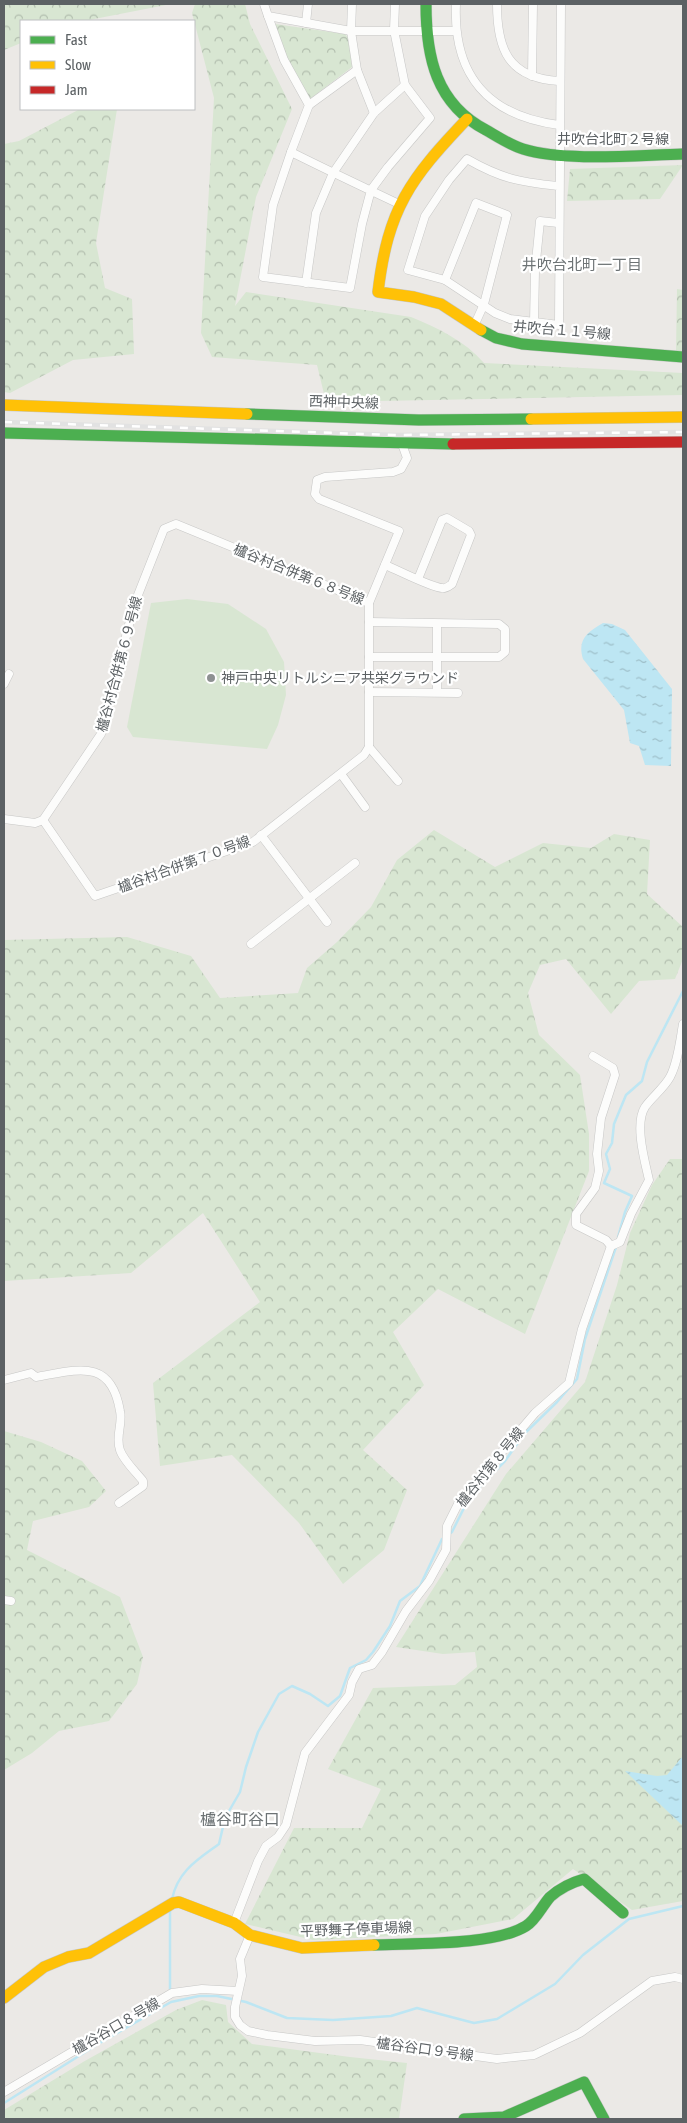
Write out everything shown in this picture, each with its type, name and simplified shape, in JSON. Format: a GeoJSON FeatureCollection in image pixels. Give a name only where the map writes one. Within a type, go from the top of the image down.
{"type":"FeatureCollection","features":[{"type":"Feature","properties":{"kind":"street"},"geometry":{"type":"LineString","coordinates":[[264,4],[284,60],[309,105]]}},
{"type":"Feature","properties":{"kind":"street"},"geometry":{"type":"LineString","coordinates":[[306,23],[308,4]]}},
{"type":"Feature","properties":{"kind":"street"},"geometry":{"type":"LineString","coordinates":[[352,4],[351,31],[357,70],[374,113]]}},
{"type":"Feature","properties":{"kind":"street"},"geometry":{"type":"LineString","coordinates":[[357,70],[309,105],[273,205],[263,277],[350,288],[355,255],[371,190],[430,118],[405,85],[394,30],[394,4]]}},
{"type":"Feature","properties":{"kind":"street","name":"井吹台北町２号線"},"geometry":{"type":"LineString","coordinates":[[426,4],[425,30],[436,77],[446,96],[466,119],[524,149],[559,155],[683,154]]}},
{"type":"Feature","properties":{"kind":"street"},"geometry":{"type":"LineString","coordinates":[[456,4],[456,31],[459,46],[471,76],[478,87],[505,110],[522,118],[559,125]]}},
{"type":"Feature","properties":{"kind":"street"},"geometry":{"type":"LineString","coordinates":[[497,4],[498,29],[501,44],[507,56],[517,67],[532,76],[559,81]]}},
{"type":"Feature","properties":{"kind":"street"},"geometry":{"type":"LineString","coordinates":[[532,76],[533,4]]}},
{"type":"Feature","properties":{"kind":"street"},"geometry":{"type":"LineString","coordinates":[[558,186],[516,181],[489,172],[467,159],[449,180],[425,216],[408,270],[445,280],[510,319],[559,325],[558,186],[561,4]]}},
{"type":"Feature","properties":{"kind":"street"},"geometry":{"type":"LineString","coordinates":[[268,16],[351,31],[456,31]]}},
{"type":"Feature","properties":{"kind":"street"},"geometry":{"type":"LineString","coordinates":[[306,283],[316,213],[333,173],[374,113],[405,85]]}},
{"type":"Feature","properties":{"kind":"street","name":"井吹台１１号線"},"geometry":{"type":"LineString","coordinates":[[466,119],[426,163],[412,181],[399,204],[388,234],[381,262],[378,292],[414,297],[441,304],[496,338],[522,344],[683,357]]}},
{"type":"Feature","properties":{"kind":"street"},"geometry":{"type":"LineString","coordinates":[[291,152],[399,204]]}},
{"type":"Feature","properties":{"kind":"street"},"geometry":{"type":"LineString","coordinates":[[445,280],[476,204],[507,215],[484,304],[474,326]]}},
{"type":"Feature","properties":{"kind":"street"},"geometry":{"type":"LineString","coordinates":[[534,322],[535,271],[540,221],[558,223]]}},
{"type":"Feature","properties":{"kind":"street","name":"西神中央線"},"geometry":{"type":"LineString","coordinates":[[7,405],[419,420],[683,417]]}},
{"type":"Feature","properties":{"kind":"street"},"geometry":{"type":"LineString","coordinates":[[7,434],[402,444],[516,445],[683,442]]}},
{"type":"Feature","properties":{"kind":"street","name":"櫨谷村合併第６８号線"},"geometry":{"type":"LineString","coordinates":[[176,524],[369,603],[399,531],[319,499],[315,494],[315,487],[317,480],[325,477],[393,472],[401,468],[407,458],[402,444]]}},
{"type":"Feature","properties":{"kind":"street"},"geometry":{"type":"LineString","coordinates":[[385,565],[418,579],[442,588],[452,584],[471,535],[469,530],[447,518],[442,520],[418,579]]}},
{"type":"Feature","properties":{"kind":"street","name":"櫨谷村合併第６９号線"},"geometry":{"type":"LineString","coordinates":[[43,820],[101,734],[134,604],[164,528],[176,524]]}},
{"type":"Feature","properties":{"kind":"street"},"geometry":{"type":"LineString","coordinates":[[369,603],[368,747],[398,781]]}},
{"type":"Feature","properties":{"kind":"street"},"geometry":{"type":"LineString","coordinates":[[369,622],[499,624],[505,629],[505,652],[499,658],[369,657]]}},
{"type":"Feature","properties":{"kind":"street"},"geometry":{"type":"LineString","coordinates":[[437,624],[437,692]]}},
{"type":"Feature","properties":{"kind":"street"},"geometry":{"type":"LineString","coordinates":[[4,684],[9,674]]}},
{"type":"Feature","properties":{"kind":"street"},"geometry":{"type":"LineString","coordinates":[[369,692],[458,693]]}},
{"type":"Feature","properties":{"kind":"street","name":"櫨谷村合併第７０号線"},"geometry":{"type":"LineString","coordinates":[[43,820],[95,896],[253,842],[364,755],[368,747]]}},
{"type":"Feature","properties":{"kind":"street"},"geometry":{"type":"LineString","coordinates":[[340,774],[365,807]]}},
{"type":"Feature","properties":{"kind":"street"},"geometry":{"type":"LineString","coordinates":[[4,819],[35,823],[43,820]]}},
{"type":"Feature","properties":{"kind":"street"},"geometry":{"type":"LineString","coordinates":[[261,835],[327,922]]}},
{"type":"Feature","properties":{"kind":"street"},"geometry":{"type":"LineString","coordinates":[[251,944],[354,863]]}},
{"type":"Feature","properties":{"kind":"street","name":"櫨谷村第８号線"},"geometry":{"type":"LineString","coordinates":[[234,1923],[258,1861],[266,1846],[278,1837],[286,1824],[305,1753],[349,1695],[352,1682],[359,1669],[372,1665],[382,1652],[406,1610],[429,1581],[446,1550],[447,1526],[459,1502],[535,1413],[569,1383],[582,1329],[615,1244],[620,1242],[631,1214],[650,1180],[642,1149],[643,1109],[670,1078],[683,1024]]}},
{"type":"Feature","properties":{"kind":"street"},"geometry":{"type":"LineString","coordinates":[[593,1056],[613,1068],[615,1075],[600,1118],[597,1154],[598,1171],[595,1188],[576,1214],[576,1225],[615,1244]]}},
{"type":"Feature","properties":{"kind":"street"},"geometry":{"type":"LineString","coordinates":[[4,1380],[31,1373],[36,1377],[83,1369],[102,1374],[112,1386],[120,1411],[117,1436],[120,1452],[143,1481],[143,1486],[119,1503]]}},
{"type":"Feature","properties":{"kind":"street","name":"平野舞子停車場線"},"geometry":{"type":"LineString","coordinates":[[4,1998],[44,1967],[68,1957],[89,1953],[170,1904],[179,1902],[234,1923],[250,1935],[302,1948],[480,1940],[516,1931],[528,1925],[552,1896],[574,1882],[584,1879],[623,1913]]}},
{"type":"Feature","properties":{"kind":"street","name":"櫨谷谷口９号線"},"geometry":{"type":"LineString","coordinates":[[250,1935],[240,1959],[242,1976],[235,2016],[240,2025],[248,2031],[315,2041],[360,2040],[497,2059],[534,2055],[580,2032],[652,1981],[675,1977],[683,1979]]}},
{"type":"Feature","properties":{"kind":"street","name":"櫨谷谷口８号線"},"geometry":{"type":"LineString","coordinates":[[4,2091],[172,1993],[202,1989],[237,1998]]}},
{"type":"Feature","properties":{"kind":"street"},"geometry":{"type":"LineString","coordinates":[[464,2119],[504,2117],[584,2082],[604,2119]]}},
{"type":"Feature","properties":{"kind":"green space"},"geometry":{"type":"Polygon","coordinates":[[[4,4],[171,4],[89,20],[20,20],[20,43],[4,50],[4,4]]]}},
{"type":"Feature","properties":{"kind":"green space"},"geometry":{"type":"Polygon","coordinates":[[[195,4],[245,4],[250,24],[292,109],[256,197],[235,306],[246,292],[411,317],[460,342],[484,363],[683,373],[683,395],[326,402],[317,365],[212,357],[201,333],[214,98],[192,13],[195,4]]]}},
{"type":"Feature","properties":{"kind":"green space"},"geometry":{"type":"Polygon","coordinates":[[[275,24],[345,34],[349,39],[352,67],[310,99],[288,60],[275,24]]]}},
{"type":"Feature","properties":{"kind":"green space"},"geometry":{"type":"Polygon","coordinates":[[[78,110],[117,110],[96,243],[105,288],[132,299],[134,354],[73,360],[10,393],[4,392],[4,144],[19,141],[78,110]]]}},
{"type":"Feature","properties":{"kind":"green space"},"geometry":{"type":"Polygon","coordinates":[[[683,165],[660,199],[567,201],[570,169],[683,165]]]}},
{"type":"Feature","properties":{"kind":"green space"},"geometry":{"type":"Polygon","coordinates":[[[677,289],[683,290],[683,351],[676,351],[677,289]]]}},
{"type":"Feature","properties":{"kind":"green space","name":"神戸中央リトルシニア共栄グラウンド"},"geometry":{"type":"Polygon","coordinates":[[[187,599],[228,604],[266,629],[284,662],[286,695],[278,725],[267,749],[133,737],[127,727],[151,603],[187,599]]]}},
{"type":"Feature","properties":{"kind":"green space"},"geometry":{"type":"Polygon","coordinates":[[[434,830],[495,867],[543,843],[591,848],[614,834],[650,840],[647,894],[683,927],[683,959],[675,979],[639,981],[611,1014],[566,959],[540,965],[528,993],[539,1035],[580,1075],[589,1134],[589,1171],[525,1334],[438,1289],[393,1332],[424,1385],[363,1450],[407,1490],[384,1550],[343,1584],[299,1523],[232,1455],[160,1466],[153,1383],[260,1302],[203,1213],[131,1273],[4,1281],[4,940],[127,937],[191,956],[220,998],[298,993],[307,968],[337,942],[371,907],[397,860],[434,830]]]}},
{"type":"Feature","properties":{"kind":"green space"},"geometry":{"type":"Polygon","coordinates":[[[670,1159],[683,1159],[683,1901],[632,1910],[573,1869],[513,1919],[436,1934],[313,1940],[245,1924],[294,1828],[362,1828],[381,1789],[328,1769],[373,1688],[455,1685],[477,1667],[475,1652],[443,1654],[396,1647],[506,1474],[585,1382],[617,1285],[630,1233],[652,1185],[670,1159]]]}},
{"type":"Feature","properties":{"kind":"green space"},"geometry":{"type":"Polygon","coordinates":[[[4,1431],[41,1442],[82,1461],[106,1491],[89,1507],[33,1521],[27,1550],[120,1597],[143,1657],[137,1684],[109,1721],[59,1731],[32,1753],[4,1770],[4,1431]]]}},
{"type":"Feature","properties":{"kind":"green space"},"geometry":{"type":"Polygon","coordinates":[[[202,2000],[226,2005],[228,2022],[252,2044],[407,2063],[399,2119],[4,2119],[4,2110],[83,2062],[176,2010],[202,2000]]]}},
{"type":"Feature","properties":{"kind":"water"},"geometry":{"type":"Polygon","coordinates":[[[603,623],[612,624],[625,630],[672,689],[671,766],[645,765],[639,746],[630,743],[624,710],[583,659],[581,652],[582,642],[588,633],[603,623]]]}},
{"type":"Feature","properties":{"kind":"water"},"geometry":{"type":"Polygon","coordinates":[[[683,1756],[683,1826],[625,1771],[657,1776],[667,1775],[683,1756]]]}},
{"type":"Feature","properties":{"kind":"waterway"},"geometry":{"type":"LineString","coordinates":[[618,1237],[632,1196],[604,1183],[610,1169],[606,1154],[612,1143],[614,1124],[626,1095],[642,1081],[647,1062],[683,991]]}},
{"type":"Feature","properties":{"kind":"waterway"},"geometry":{"type":"LineString","coordinates":[[449,1534],[452,1532],[466,1504],[482,1484],[505,1461],[524,1434],[557,1402],[577,1379],[585,1339],[616,1247]]}},
{"type":"Feature","properties":{"kind":"waterway"},"geometry":{"type":"LineString","coordinates":[[172,1899],[175,1889],[184,1874],[196,1861],[219,1844],[225,1818],[240,1792],[258,1732],[279,1694],[292,1686],[310,1694],[328,1706],[340,1696],[350,1668],[366,1660],[373,1652],[390,1626],[400,1601],[420,1586],[442,1539],[445,1537]]}},
{"type":"Feature","properties":{"kind":"waterway"},"geometry":{"type":"LineString","coordinates":[[4,2103],[98,2044],[171,2002],[199,1996],[217,1996],[246,2002],[287,2018],[333,2020],[391,2016],[417,2008],[474,2023],[497,2019],[555,1984],[583,1955],[629,1919],[683,1906]]}},
{"type":"Feature","properties":{"kind":"waterway"},"geometry":{"type":"LineString","coordinates":[[170,1910],[170,1992]]}},
{"type":"Feature","properties":{"kind":"railway"},"geometry":{"type":"LineString","coordinates":[[4,422],[396,435],[683,432]]}},
{"type":"Feature","properties":{"kind":"traffic: fast"},"geometry":{"type":"LineString","coordinates":[[426,4],[428,42],[437,77],[445,93],[469,119],[500,138],[523,149],[540,153],[580,157],[683,154]]}},
{"type":"Feature","properties":{"kind":"traffic: fast"},"geometry":{"type":"LineString","coordinates":[[481,330],[496,338],[522,344],[683,357]]}},
{"type":"Feature","properties":{"kind":"traffic: fast"},"geometry":{"type":"LineString","coordinates":[[247,414],[419,420],[531,419]]}},
{"type":"Feature","properties":{"kind":"traffic: fast"},"geometry":{"type":"LineString","coordinates":[[4,433],[453,444]]}},
{"type":"Feature","properties":{"kind":"traffic: fast"},"geometry":{"type":"LineString","coordinates":[[374,1945],[453,1942],[494,1937],[512,1932],[530,1923],[554,1894],[566,1886],[584,1879],[623,1913]]}},
{"type":"Feature","properties":{"kind":"traffic: fast"},"geometry":{"type":"LineString","coordinates":[[464,2119],[504,2117],[584,2082],[604,2119]]}},
{"type":"Feature","properties":{"kind":"traffic: slow"},"geometry":{"type":"LineString","coordinates":[[467,119],[430,160],[405,196],[388,238],[378,292],[414,297],[441,304],[481,330]]}},
{"type":"Feature","properties":{"kind":"traffic: slow"},"geometry":{"type":"LineString","coordinates":[[4,405],[247,414]]}},
{"type":"Feature","properties":{"kind":"traffic: slow"},"geometry":{"type":"LineString","coordinates":[[531,419],[683,417]]}},
{"type":"Feature","properties":{"kind":"traffic: slow"},"geometry":{"type":"LineString","coordinates":[[4,1998],[44,1967],[68,1957],[89,1953],[173,1903],[179,1902],[234,1923],[250,1935],[302,1948],[374,1945]]}},
{"type":"Feature","properties":{"kind":"traffic: jam"},"geometry":{"type":"LineString","coordinates":[[453,444],[683,442]]}},
{"type":"Feature","properties":{"kind":"place","name":"神戸中央リトルシニア共栄グラウンド"},"geometry":{"type":"Point","coordinates":[211,678]}},
{"type":"Feature","properties":{"kind":"district","name":"井吹台北町一丁目"},"geometry":{"type":"Point","coordinates":[582,265]}},
{"type":"Feature","properties":{"kind":"district","name":"櫨谷町谷口"},"geometry":{"type":"Point","coordinates":[240,1819]}}]}
